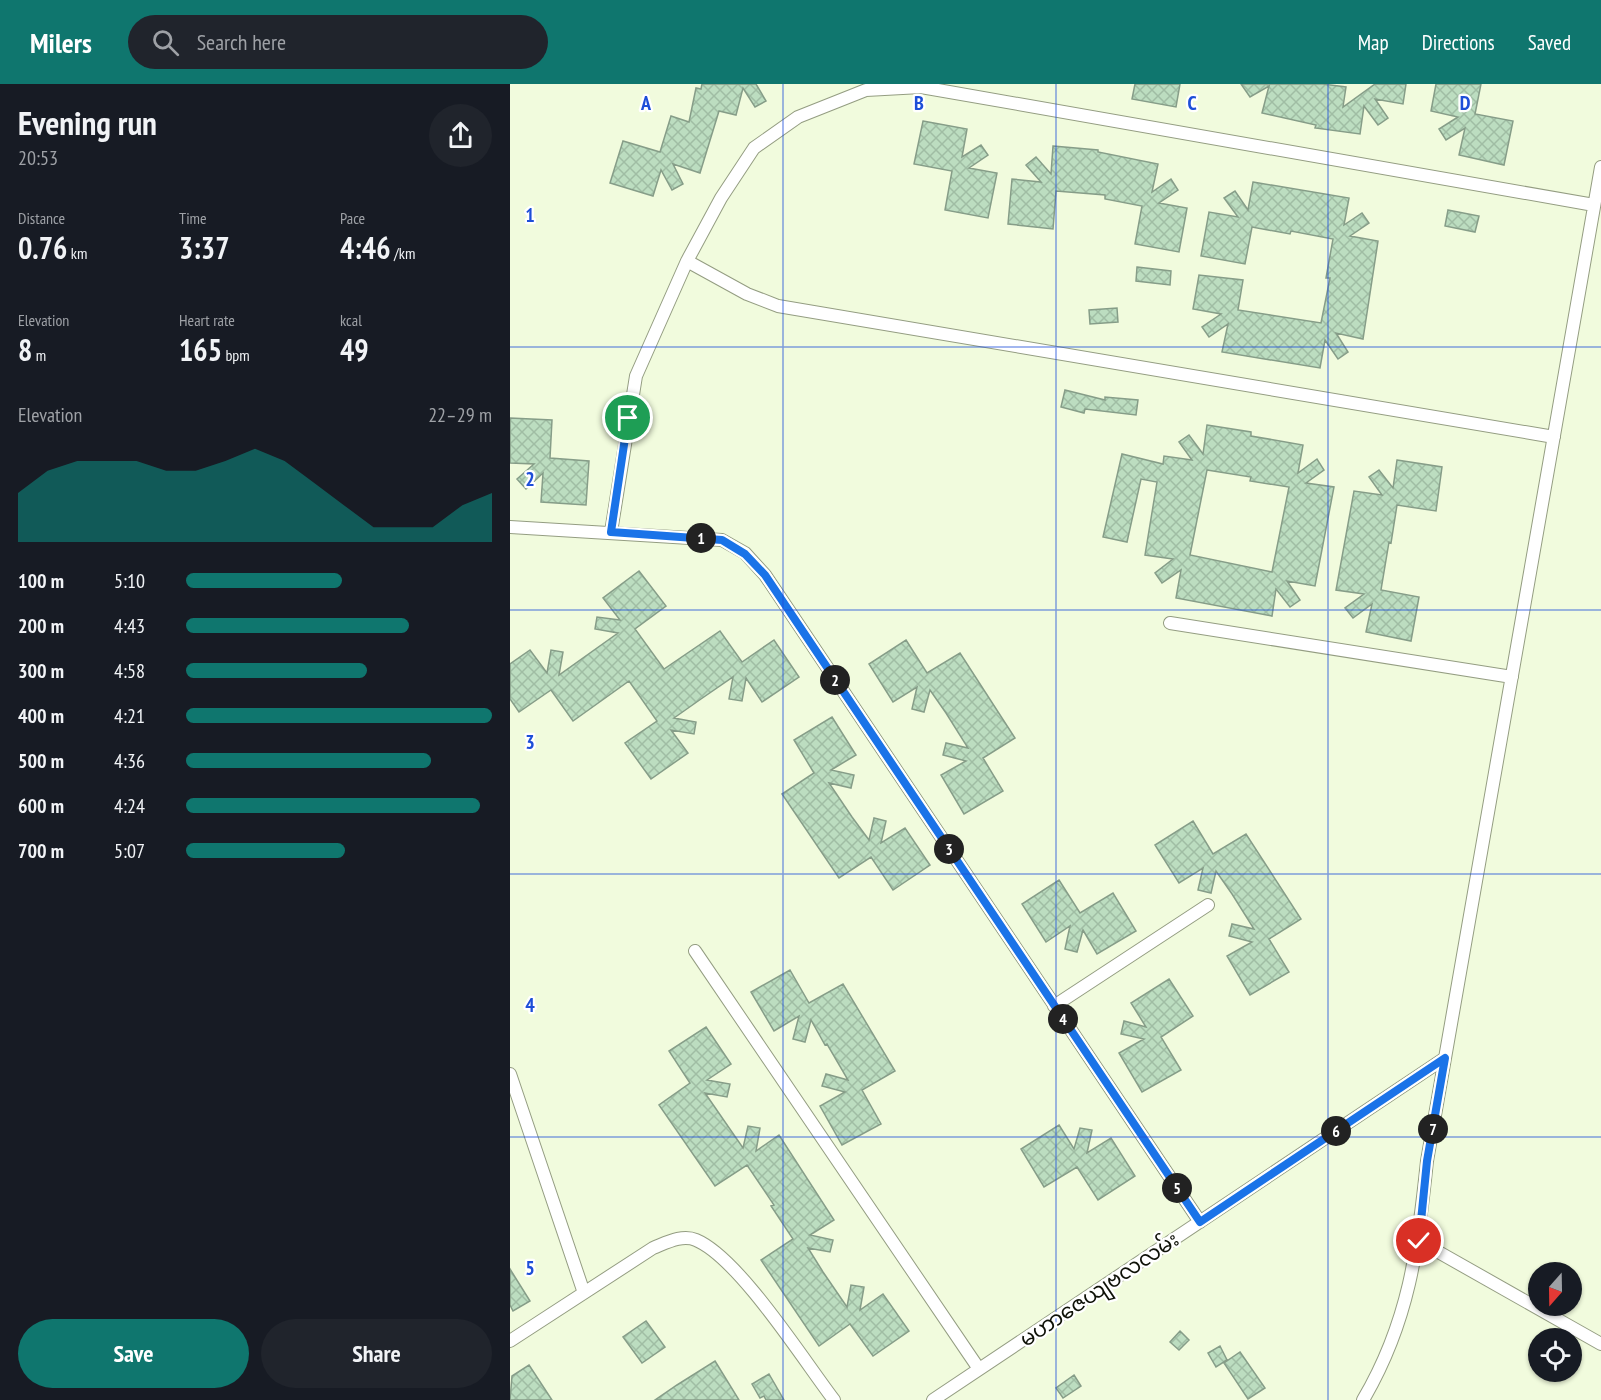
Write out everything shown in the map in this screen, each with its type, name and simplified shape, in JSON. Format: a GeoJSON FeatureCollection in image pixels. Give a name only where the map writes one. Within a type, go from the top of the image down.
{"type":"FeatureCollection","features":[{"type":"Feature","properties":{"kind":"street"},"geometry":{"type":"LineString","coordinates":[[843,84],[844,99]]}},
{"type":"Feature","properties":{"kind":"street"},"geometry":{"type":"LineString","coordinates":[[611,532],[636,375],[687,261],[721,198],[754,148],[798,117],[866,90],[921,87],[1594,205]]}},
{"type":"Feature","properties":{"kind":"street"},"geometry":{"type":"LineString","coordinates":[[1363,1400],[1379,1372],[1411,1286],[1419,1241],[1427,1161],[1601,167]]}},
{"type":"Feature","properties":{"kind":"street"},"geometry":{"type":"LineString","coordinates":[[687,261],[747,294],[778,306],[1554,437]]}},
{"type":"Feature","properties":{"kind":"street"},"geometry":{"type":"LineString","coordinates":[[510,527],[722,540],[745,554],[765,575],[1200,1222]]}},
{"type":"Feature","properties":{"kind":"street"},"geometry":{"type":"LineString","coordinates":[[1170,623],[1512,677]]}},
{"type":"Feature","properties":{"kind":"street"},"geometry":{"type":"LineString","coordinates":[[1054,1006],[1208,905]]}},
{"type":"Feature","properties":{"kind":"street"},"geometry":{"type":"LineString","coordinates":[[695,951],[979,1369]]}},
{"type":"Feature","properties":{"kind":"street","name":"မဟာဇေယျဗလလမ်း"},"geometry":{"type":"LineString","coordinates":[[933,1400],[1445,1058]]}},
{"type":"Feature","properties":{"kind":"street"},"geometry":{"type":"LineString","coordinates":[[510,1074],[584,1293]]}},
{"type":"Feature","properties":{"kind":"street"},"geometry":{"type":"LineString","coordinates":[[510,1341],[653,1248],[676,1239],[695,1240],[718,1254],[744,1280],[834,1400]]}},
{"type":"Feature","properties":{"kind":"street"},"geometry":{"type":"LineString","coordinates":[[1419,1241],[1601,1344]]}},
{"type":"Feature","properties":{"kind":"building"},"geometry":{"type":"Polygon","coordinates":[[[702,84],[756,84],[766,101],[755,107],[743,88],[736,115],[719,111],[700,173],[673,164],[683,184],[672,190],[661,170],[653,196],[610,183],[623,141],[660,152],[671,116],[689,122],[696,88],[701,89],[702,84]]]}},
{"type":"Feature","properties":{"kind":"building"},"geometry":{"type":"Polygon","coordinates":[[[1135,84],[1180,84],[1176,107],[1132,99],[1135,84]]]}},
{"type":"Feature","properties":{"kind":"building"},"geometry":{"type":"Polygon","coordinates":[[[1241,84],[1323,84],[1346,87],[1343,107],[1375,84],[1406,84],[1403,104],[1375,99],[1388,118],[1378,125],[1364,106],[1360,134],[1315,128],[1316,125],[1262,113],[1269,86],[1250,97],[1241,84]]]}},
{"type":"Feature","properties":{"kind":"building"},"geometry":{"type":"Polygon","coordinates":[[[1436,84],[1481,84],[1475,114],[1513,121],[1504,165],[1459,155],[1465,128],[1446,140],[1439,129],[1458,117],[1431,111],[1436,84]]]}},
{"type":"Feature","properties":{"kind":"building"},"geometry":{"type":"Polygon","coordinates":[[[923,121],[967,129],[962,157],[981,145],[988,155],[969,168],[997,173],[988,218],[945,210],[952,171],[914,164],[923,121]]]}},
{"type":"Feature","properties":{"kind":"building"},"geometry":{"type":"Polygon","coordinates":[[[1053,146],[1098,150],[1098,152],[1158,164],[1152,192],[1171,179],[1178,190],[1159,203],[1187,208],[1179,252],[1135,244],[1142,206],[1105,199],[1105,195],[1056,191],[1053,229],[1008,224],[1012,179],[1041,182],[1026,165],[1036,157],[1051,174],[1053,146]]]}},
{"type":"Feature","properties":{"kind":"building"},"geometry":{"type":"Polygon","coordinates":[[[1253,182],[1349,198],[1344,225],[1362,213],[1369,223],[1350,236],[1378,241],[1363,339],[1336,333],[1348,352],[1338,359],[1325,340],[1320,368],[1222,352],[1228,324],[1209,337],[1202,327],[1221,314],[1193,309],[1199,275],[1243,280],[1238,310],[1321,323],[1330,278],[1326,278],[1333,239],[1252,227],[1245,264],[1201,256],[1209,212],[1238,217],[1224,198],[1235,191],[1248,210],[1253,182]]]}},
{"type":"Feature","properties":{"kind":"building"},"geometry":{"type":"Polygon","coordinates":[[[1448,210],[1479,216],[1475,232],[1445,226],[1448,210]]]}},
{"type":"Feature","properties":{"kind":"building"},"geometry":{"type":"Polygon","coordinates":[[[1137,267],[1171,271],[1170,285],[1136,281],[1137,267]]]}},
{"type":"Feature","properties":{"kind":"building"},"geometry":{"type":"Polygon","coordinates":[[[1117,308],[1118,322],[1090,324],[1089,310],[1117,308]]]}},
{"type":"Feature","properties":{"kind":"building"},"geometry":{"type":"Polygon","coordinates":[[[1065,390],[1105,400],[1105,397],[1138,400],[1136,415],[1085,409],[1084,413],[1061,407],[1065,390]]]}},
{"type":"Feature","properties":{"kind":"building"},"geometry":{"type":"Polygon","coordinates":[[[510,418],[552,420],[550,458],[589,461],[586,505],[541,502],[543,473],[526,489],[517,479],[534,464],[510,463],[510,418]]]}},
{"type":"Feature","properties":{"kind":"building"},"geometry":{"type":"Polygon","coordinates":[[[1207,425],[1251,432],[1251,436],[1303,445],[1298,473],[1317,459],[1324,470],[1306,483],[1334,487],[1315,586],[1287,581],[1300,600],[1290,607],[1276,589],[1272,616],[1176,598],[1181,570],[1162,583],[1155,573],[1173,559],[1145,555],[1157,482],[1141,479],[1127,542],[1103,537],[1122,454],[1163,464],[1164,456],[1192,460],[1179,442],[1189,435],[1203,454],[1207,425]],[[1207,470],[1190,555],[1272,572],[1289,487],[1250,481],[1251,477],[1207,470]]]}},
{"type":"Feature","properties":{"kind":"building"},"geometry":{"type":"Polygon","coordinates":[[[1397,460],[1442,467],[1436,511],[1397,505],[1391,543],[1389,542],[1381,590],[1419,597],[1411,641],[1366,632],[1372,604],[1353,618],[1345,608],[1364,594],[1336,590],[1354,491],[1382,495],[1369,477],[1379,470],[1393,488],[1397,460]]]}},
{"type":"Feature","properties":{"kind":"building"},"geometry":{"type":"Polygon","coordinates":[[[639,571],[666,606],[635,629],[664,669],[720,631],[742,662],[774,640],[799,677],[762,702],[746,678],[742,701],[729,699],[733,677],[701,699],[674,718],[696,722],[694,734],[671,730],[688,753],[651,779],[625,743],[657,721],[629,681],[573,721],[551,690],[519,712],[510,699],[510,664],[530,650],[547,673],[551,650],[563,652],[559,675],[618,633],[595,629],[597,617],[620,620],[603,598],[639,571]]]}},
{"type":"Feature","properties":{"kind":"building"},"geometry":{"type":"Polygon","coordinates":[[[906,640],[927,673],[960,653],[1015,738],[983,758],[1003,791],[964,814],[941,775],[966,761],[943,755],[946,743],[968,748],[946,713],[930,690],[924,712],[912,709],[917,687],[893,702],[869,664],[906,640]]]}},
{"type":"Feature","properties":{"kind":"building"},"geometry":{"type":"Polygon","coordinates":[[[832,717],[856,755],[831,770],[854,775],[851,788],[829,783],[869,840],[874,818],[886,821],[881,843],[905,828],[930,865],[893,890],[871,857],[839,878],[782,794],[814,773],[794,740],[832,717]]]}},
{"type":"Feature","properties":{"kind":"building"},"geometry":{"type":"Polygon","coordinates":[[[1193,821],[1213,854],[1246,834],[1301,919],[1269,939],[1289,972],[1250,995],[1227,956],[1252,942],[1229,936],[1232,924],[1254,929],[1232,894],[1216,871],[1211,893],[1198,890],[1203,868],[1179,883],[1155,845],[1193,821]]]}},
{"type":"Feature","properties":{"kind":"building"},"geometry":{"type":"Polygon","coordinates":[[[1059,880],[1080,913],[1113,893],[1136,931],[1097,954],[1083,930],[1077,952],[1065,949],[1070,926],[1046,942],[1022,904],[1059,880]]]}},
{"type":"Feature","properties":{"kind":"building"},"geometry":{"type":"Polygon","coordinates":[[[790,970],[809,1003],[843,984],[895,1071],[862,1090],[881,1124],[842,1145],[820,1106],[845,1092],[822,1086],[826,1074],[848,1080],[827,1044],[825,1045],[811,1020],[805,1042],[793,1039],[799,1016],[774,1031],[751,992],[790,970]]]}},
{"type":"Feature","properties":{"kind":"building"},"geometry":{"type":"Polygon","coordinates":[[[1169,979],[1193,1016],[1161,1037],[1181,1070],[1142,1092],[1119,1053],[1144,1039],[1121,1034],[1124,1021],[1146,1027],[1131,1003],[1169,979]]]}},
{"type":"Feature","properties":{"kind":"building"},"geometry":{"type":"Polygon","coordinates":[[[706,1027],[731,1064],[707,1080],[730,1084],[727,1097],[705,1093],[743,1148],[748,1126],[760,1128],[756,1151],[779,1135],[834,1220],[810,1235],[833,1240],[830,1252],[808,1248],[823,1272],[847,1307],[851,1285],[864,1287],[860,1310],[883,1294],[909,1331],[873,1356],[850,1324],[819,1346],[761,1260],[793,1239],[771,1206],[774,1205],[747,1165],[715,1186],[659,1105],[690,1083],[669,1051],[706,1027]]]}},
{"type":"Feature","properties":{"kind":"building"},"geometry":{"type":"Polygon","coordinates":[[[1059,1125],[1074,1149],[1080,1128],[1092,1130],[1087,1153],[1111,1138],[1135,1176],[1098,1200],[1077,1167],[1044,1187],[1021,1149],[1059,1125]]]}},
{"type":"Feature","properties":{"kind":"building"},"geometry":{"type":"Polygon","coordinates":[[[510,1269],[530,1301],[513,1311],[510,1305],[510,1269]]]}},
{"type":"Feature","properties":{"kind":"building"},"geometry":{"type":"Polygon","coordinates":[[[646,1321],[665,1347],[642,1363],[623,1337],[646,1321]]]}},
{"type":"Feature","properties":{"kind":"building"},"geometry":{"type":"Polygon","coordinates":[[[1180,1331],[1189,1340],[1179,1350],[1170,1342],[1180,1331]]]}},
{"type":"Feature","properties":{"kind":"building"},"geometry":{"type":"Polygon","coordinates":[[[1220,1346],[1227,1360],[1216,1367],[1208,1353],[1220,1346]]]}},
{"type":"Feature","properties":{"kind":"building"},"geometry":{"type":"Polygon","coordinates":[[[1240,1352],[1265,1388],[1248,1399],[1224,1363],[1240,1352]]]}},
{"type":"Feature","properties":{"kind":"building"},"geometry":{"type":"Polygon","coordinates":[[[715,1361],[739,1400],[655,1400],[677,1385],[715,1361]]]}},
{"type":"Feature","properties":{"kind":"building"},"geometry":{"type":"Polygon","coordinates":[[[529,1365],[552,1400],[510,1400],[512,1376],[529,1365]]]}},
{"type":"Feature","properties":{"kind":"building"},"geometry":{"type":"Polygon","coordinates":[[[769,1374],[784,1400],[766,1400],[764,1396],[760,1398],[752,1384],[769,1374]]]}},
{"type":"Feature","properties":{"kind":"building"},"geometry":{"type":"Polygon","coordinates":[[[1074,1375],[1081,1386],[1063,1398],[1056,1388],[1074,1375]]]}},
{"type":"Feature","properties":{"kind":"route"},"geometry":{"type":"LineString","coordinates":[[628,418],[611,532],[722,540],[745,554],[765,575],[1200,1222],[1445,1058],[1427,1161],[1419,1241]]}}]}
